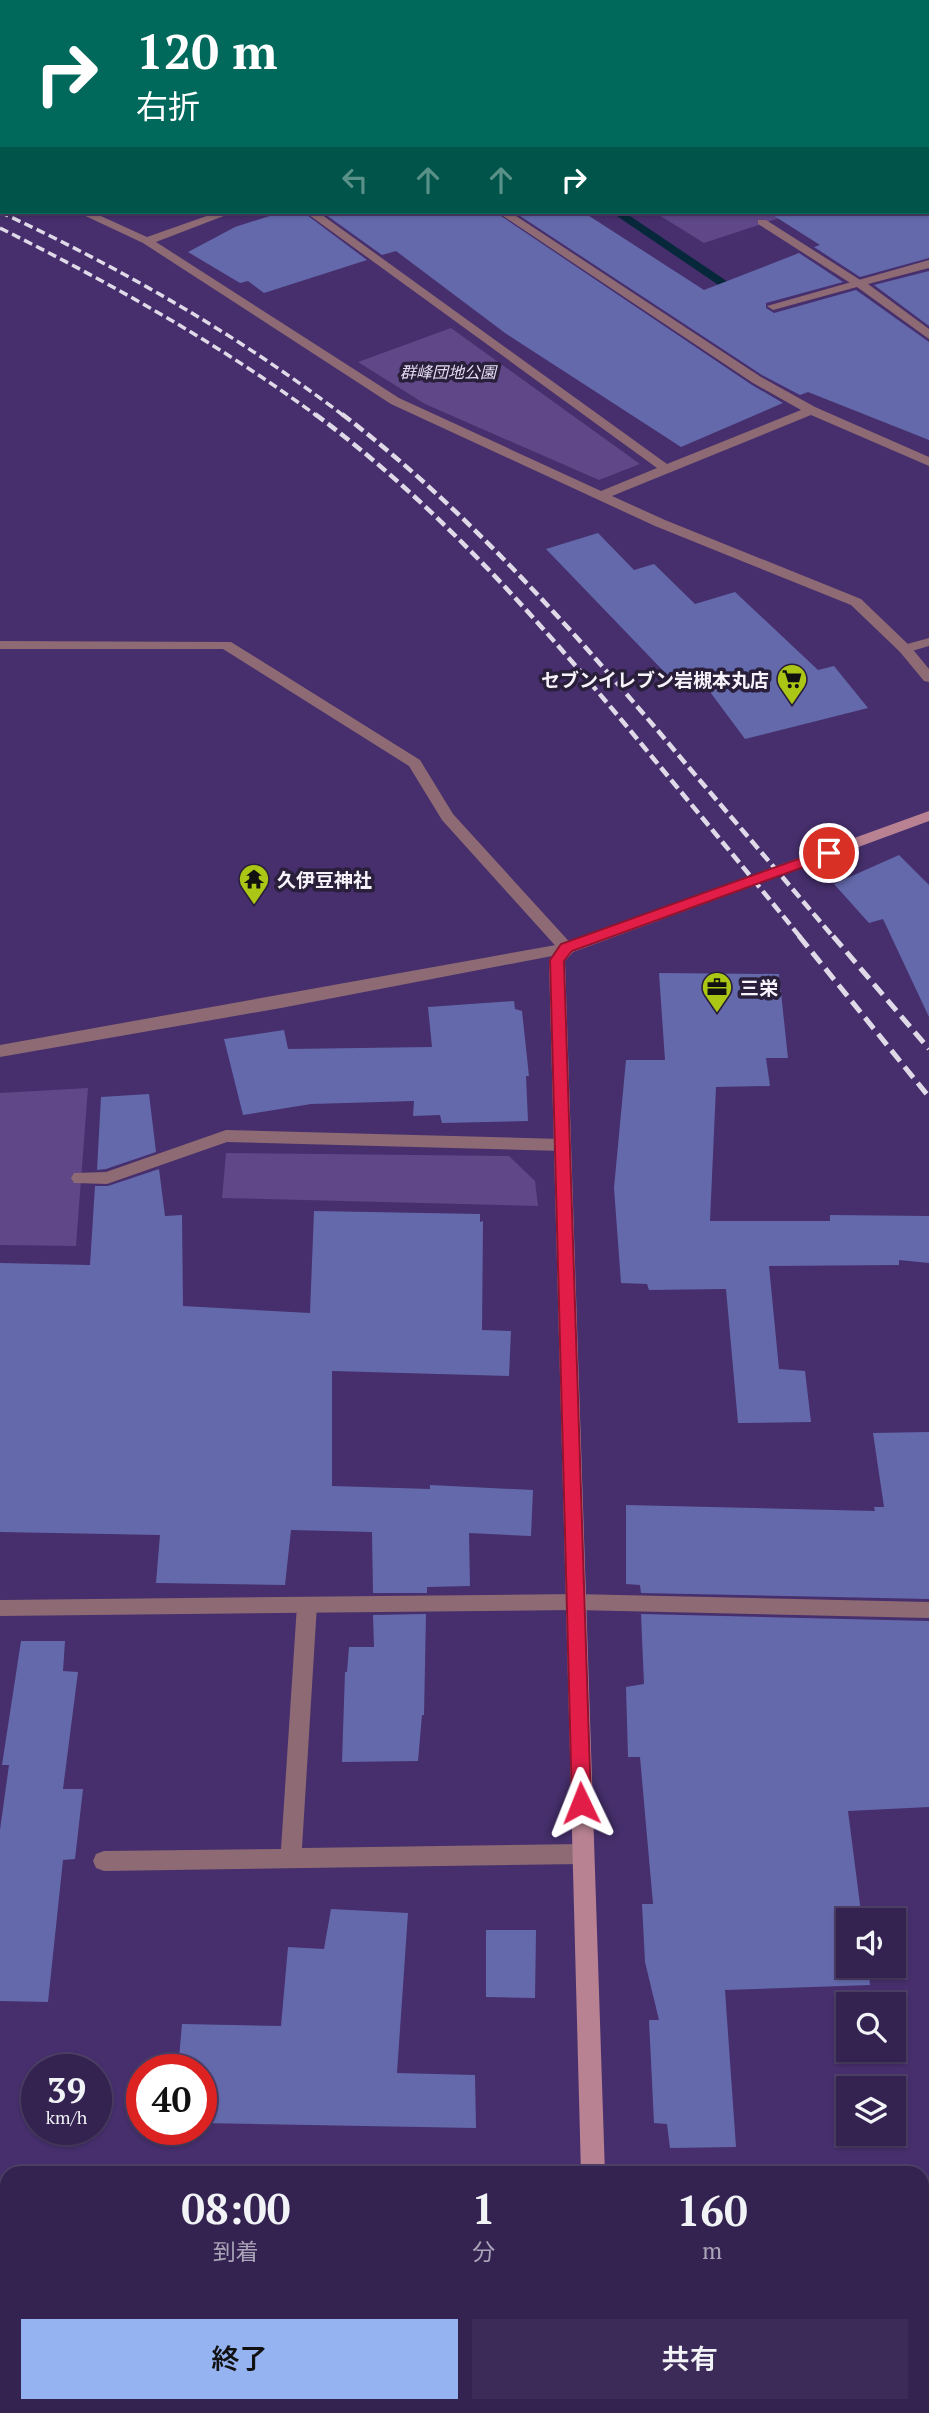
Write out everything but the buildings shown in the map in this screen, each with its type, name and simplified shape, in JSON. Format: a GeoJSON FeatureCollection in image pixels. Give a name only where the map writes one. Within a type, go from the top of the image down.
{"type":"FeatureCollection","features":[{"type":"Feature","properties":{"kind":"street"},"geometry":{"type":"LineString","coordinates":[[87,214],[147,241],[395,401],[756,563],[856,602],[905,649],[929,678]]}},
{"type":"Feature","properties":{"kind":"street"},"geometry":{"type":"LineString","coordinates":[[147,241],[222,214]]}},
{"type":"Feature","properties":{"kind":"street"},"geometry":{"type":"LineString","coordinates":[[314,214],[666,469]]}},
{"type":"Feature","properties":{"kind":"street"},"geometry":{"type":"LineString","coordinates":[[506,214],[757,380],[811,410],[929,462]]}},
{"type":"Feature","properties":{"kind":"street"},"geometry":{"type":"LineString","coordinates":[[762,222],[859,283],[929,335]]}},
{"type":"Feature","properties":{"kind":"street"},"geometry":{"type":"LineString","coordinates":[[773,306],[929,264]]}},
{"type":"Feature","properties":{"kind":"street"},"geometry":{"type":"LineString","coordinates":[[602,495],[811,410]]}},
{"type":"Feature","properties":{"kind":"street"},"geometry":{"type":"LineString","coordinates":[[905,649],[929,642]]}},
{"type":"Feature","properties":{"kind":"street"},"geometry":{"type":"LineString","coordinates":[[0,645],[226,645],[415,763],[447,817],[566,948]]}},
{"type":"Feature","properties":{"kind":"street"},"geometry":{"type":"LineString","coordinates":[[0,1051],[268,1005],[566,948],[929,816]]}},
{"type":"Feature","properties":{"kind":"street"},"geometry":{"type":"LineString","coordinates":[[566,948],[557,960],[593,2166]]}},
{"type":"Feature","properties":{"kind":"street"},"geometry":{"type":"LineString","coordinates":[[80,1178],[107,1178],[226,1136],[562,1145]]}},
{"type":"Feature","properties":{"kind":"street"},"geometry":{"type":"LineString","coordinates":[[0,1608],[575,1602],[929,1610]]}},
{"type":"Feature","properties":{"kind":"street"},"geometry":{"type":"LineString","coordinates":[[291,1858],[307,1605]]}},
{"type":"Feature","properties":{"kind":"street"},"geometry":{"type":"LineString","coordinates":[[104,1861],[583,1854]]}},
{"type":"Feature","properties":{"kind":"green space"},"geometry":{"type":"Polygon","coordinates":[[[657,214],[792,214],[704,243],[657,214]]]}},
{"type":"Feature","properties":{"kind":"green space","name":"群峰団地公園"},"geometry":{"type":"Polygon","coordinates":[[[451,328],[640,464],[599,480],[425,404],[358,362],[451,328]]]}},
{"type":"Feature","properties":{"kind":"green space"},"geometry":{"type":"Polygon","coordinates":[[[88,1088],[76,1246],[0,1245],[0,1093],[88,1088]]]}},
{"type":"Feature","properties":{"kind":"green space"},"geometry":{"type":"Polygon","coordinates":[[[226,1153],[509,1156],[535,1181],[538,1206],[222,1198],[226,1153]]]}},
{"type":"Feature","properties":{"kind":"waterway"},"geometry":{"type":"LineString","coordinates":[[620,214],[743,296]]}},
{"type":"Feature","properties":{"kind":"railway"},"geometry":{"type":"LineString","coordinates":[[4,214],[90,256],[178,305],[263,358],[344,416]]}},
{"type":"Feature","properties":{"kind":"railway"},"geometry":{"type":"LineString","coordinates":[[0,228],[163,315],[317,416]]}},
{"type":"Feature","properties":{"kind":"railway"},"geometry":{"type":"LineString","coordinates":[[315,414],[401,485],[520,603],[629,729],[801,938]]}},
{"type":"Feature","properties":{"kind":"railway"},"geometry":{"type":"LineString","coordinates":[[342,414],[428,486],[509,564],[622,689],[834,938]]}},
{"type":"Feature","properties":{"kind":"railway"},"geometry":{"type":"LineString","coordinates":[[799,936],[929,1097]]}},
{"type":"Feature","properties":{"kind":"railway"},"geometry":{"type":"LineString","coordinates":[[833,936],[929,1049]]}},
{"type":"Feature","properties":{"kind":"place","name":"セブンイレブン岩槻本丸店"},"geometry":{"type":"Point","coordinates":[792,706]}},
{"type":"Feature","properties":{"kind":"place","name":"久伊豆神社"},"geometry":{"type":"Point","coordinates":[254,906]}},
{"type":"Feature","properties":{"kind":"place","name":"三栄"},"geometry":{"type":"Point","coordinates":[717,1014]}},
{"type":"Feature","properties":{"kind":"route"},"geometry":{"type":"LineString","coordinates":[[581,1803],[557,960],[566,948],[829,853]]}}]}
